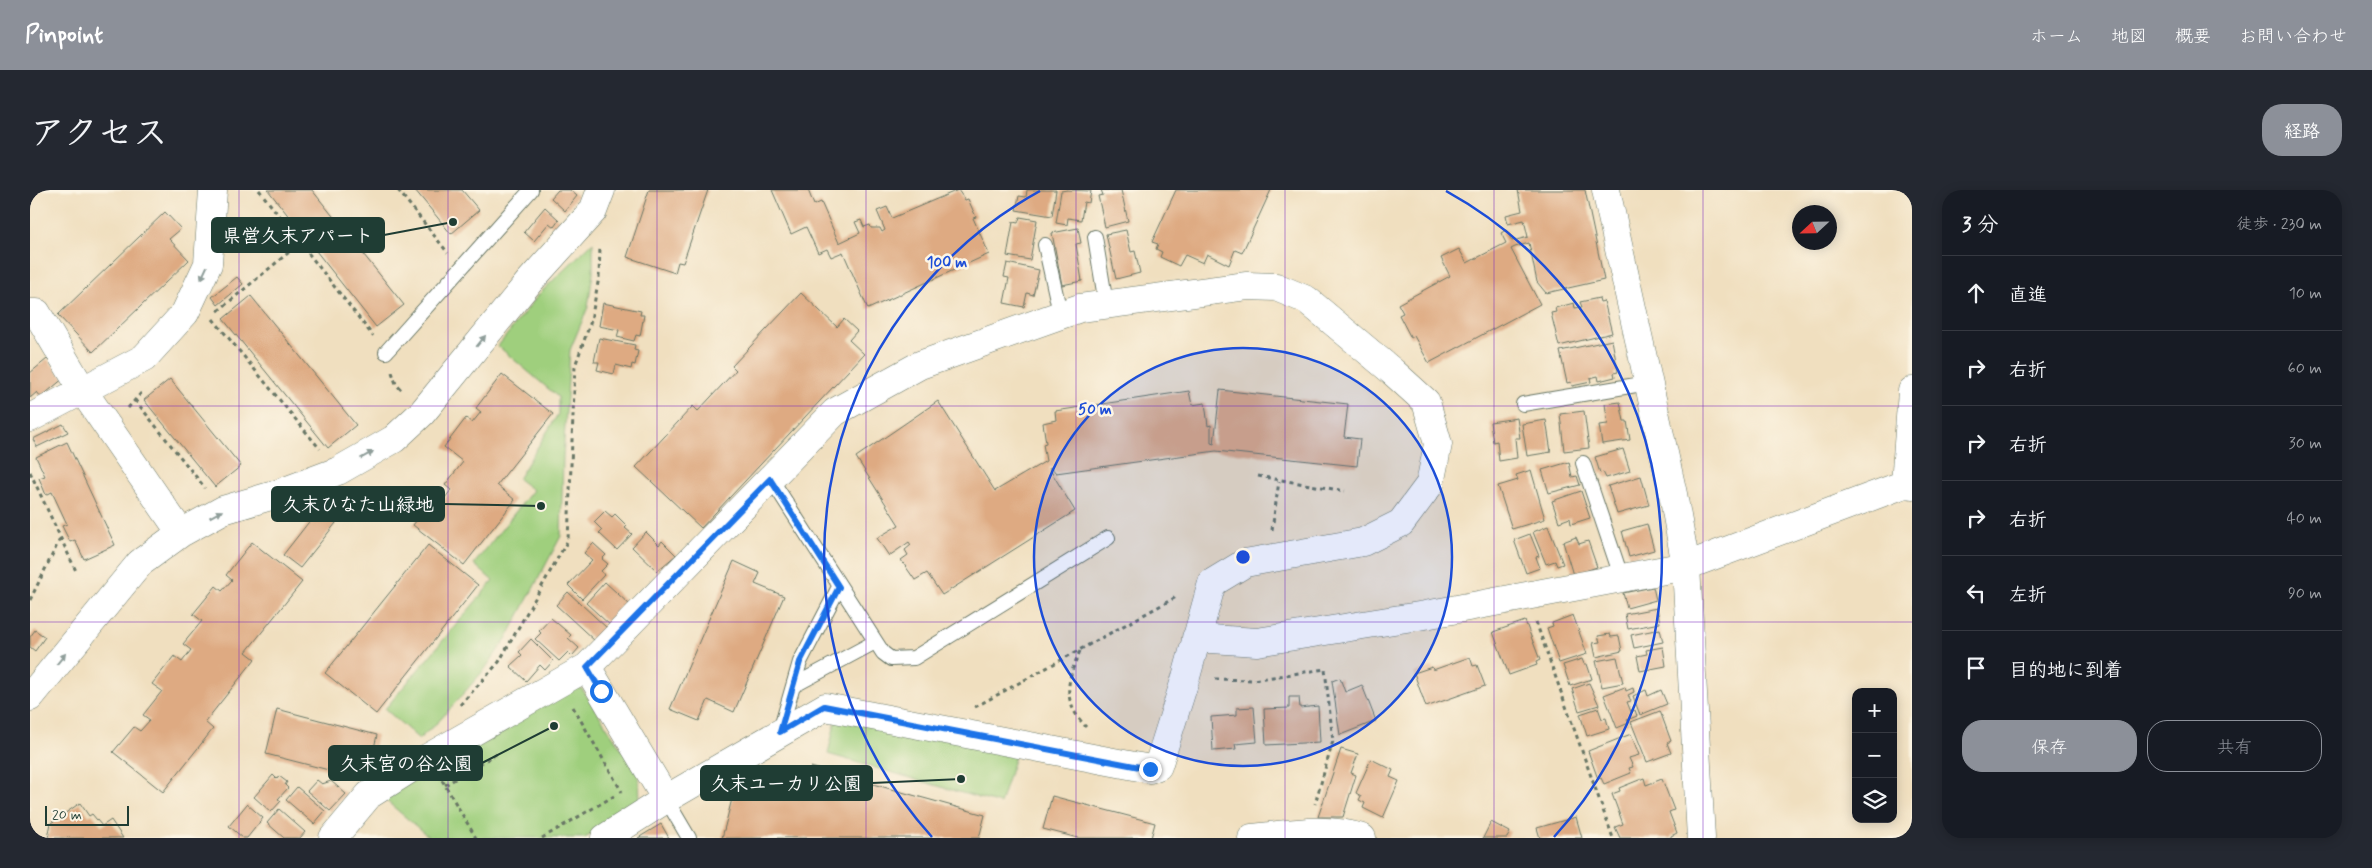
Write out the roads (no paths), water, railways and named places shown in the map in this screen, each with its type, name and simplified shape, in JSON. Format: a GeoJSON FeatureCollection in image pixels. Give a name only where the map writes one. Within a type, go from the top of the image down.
{"type":"FeatureCollection","features":[{"type":"Feature","properties":{"kind":"street"},"geometry":{"type":"LineString","coordinates":[[30,418],[83,392],[144,358],[185,313],[208,264],[213,190]]}},
{"type":"Feature","properties":{"kind":"street"},"geometry":{"type":"LineString","coordinates":[[1606,190],[1686,566],[1701,838]]}},
{"type":"Feature","properties":{"kind":"street"},"geometry":{"type":"LineString","coordinates":[[30,697],[140,563],[181,533],[223,510],[274,496],[338,471],[394,440],[422,413],[597,200]]}},
{"type":"Feature","properties":{"kind":"street"},"geometry":{"type":"LineString","coordinates":[[333,838],[369,795],[429,757],[587,667],[835,412],[920,365],[1060,313],[1080,308],[1247,286],[1276,287],[1307,300],[1394,372],[1426,402],[1438,444],[1430,484],[1401,523],[1363,542],[1245,563],[1212,583],[1186,677],[1158,766],[1150,769],[824,706],[666,799],[604,838]]}},
{"type":"Feature","properties":{"kind":"street"},"geometry":{"type":"LineString","coordinates":[[30,313],[37,313],[83,392],[181,533]]}},
{"type":"Feature","properties":{"kind":"street"},"geometry":{"type":"LineString","coordinates":[[1196,638],[1257,642],[1425,615],[1686,566],[1909,484],[1912,391]]}},
{"type":"Feature","properties":{"kind":"street"},"geometry":{"type":"LineString","coordinates":[[587,667],[666,799]]}},
{"type":"Feature","properties":{"kind":"street"},"geometry":{"type":"LineString","coordinates":[[1252,838],[1307,831],[1348,833],[1362,838]]}},
{"type":"Feature","properties":{"kind":"lane"},"geometry":{"type":"LineString","coordinates":[[386,352],[531,190]]}},
{"type":"Feature","properties":{"kind":"lane"},"geometry":{"type":"LineString","coordinates":[[1095,237],[1106,304]]}},
{"type":"Feature","properties":{"kind":"lane"},"geometry":{"type":"LineString","coordinates":[[1045,245],[1060,313]]}},
{"type":"Feature","properties":{"kind":"lane"},"geometry":{"type":"LineString","coordinates":[[1523,404],[1648,383]]}},
{"type":"Feature","properties":{"kind":"lane"},"geometry":{"type":"LineString","coordinates":[[1583,462],[1622,578]]}},
{"type":"Feature","properties":{"kind":"lane"},"geometry":{"type":"LineString","coordinates":[[770,479],[875,642],[883,653],[891,659],[914,658],[1108,538]]}},
{"type":"Feature","properties":{"kind":"lane"},"geometry":{"type":"LineString","coordinates":[[780,732],[800,662],[839,587]]}},
{"type":"Feature","properties":{"kind":"lane"},"geometry":{"type":"LineString","coordinates":[[793,686],[875,642]]}},
{"type":"Feature","properties":{"kind":"lane"},"geometry":{"type":"LineString","coordinates":[[666,799],[689,838]]}},
{"type":"Feature","properties":{"kind":"place","name":"県営久末アパート"},"geometry":{"type":"Point","coordinates":[453,222]}},
{"type":"Feature","properties":{"kind":"place","name":"久末ひなた山緑地"},"geometry":{"type":"Point","coordinates":[541,506]}},
{"type":"Feature","properties":{"kind":"place","name":"久末宮の谷公園"},"geometry":{"type":"Point","coordinates":[554,726]}},
{"type":"Feature","properties":{"kind":"place","name":"久末ユーカリ公園"},"geometry":{"type":"Point","coordinates":[961,779]}}]}
